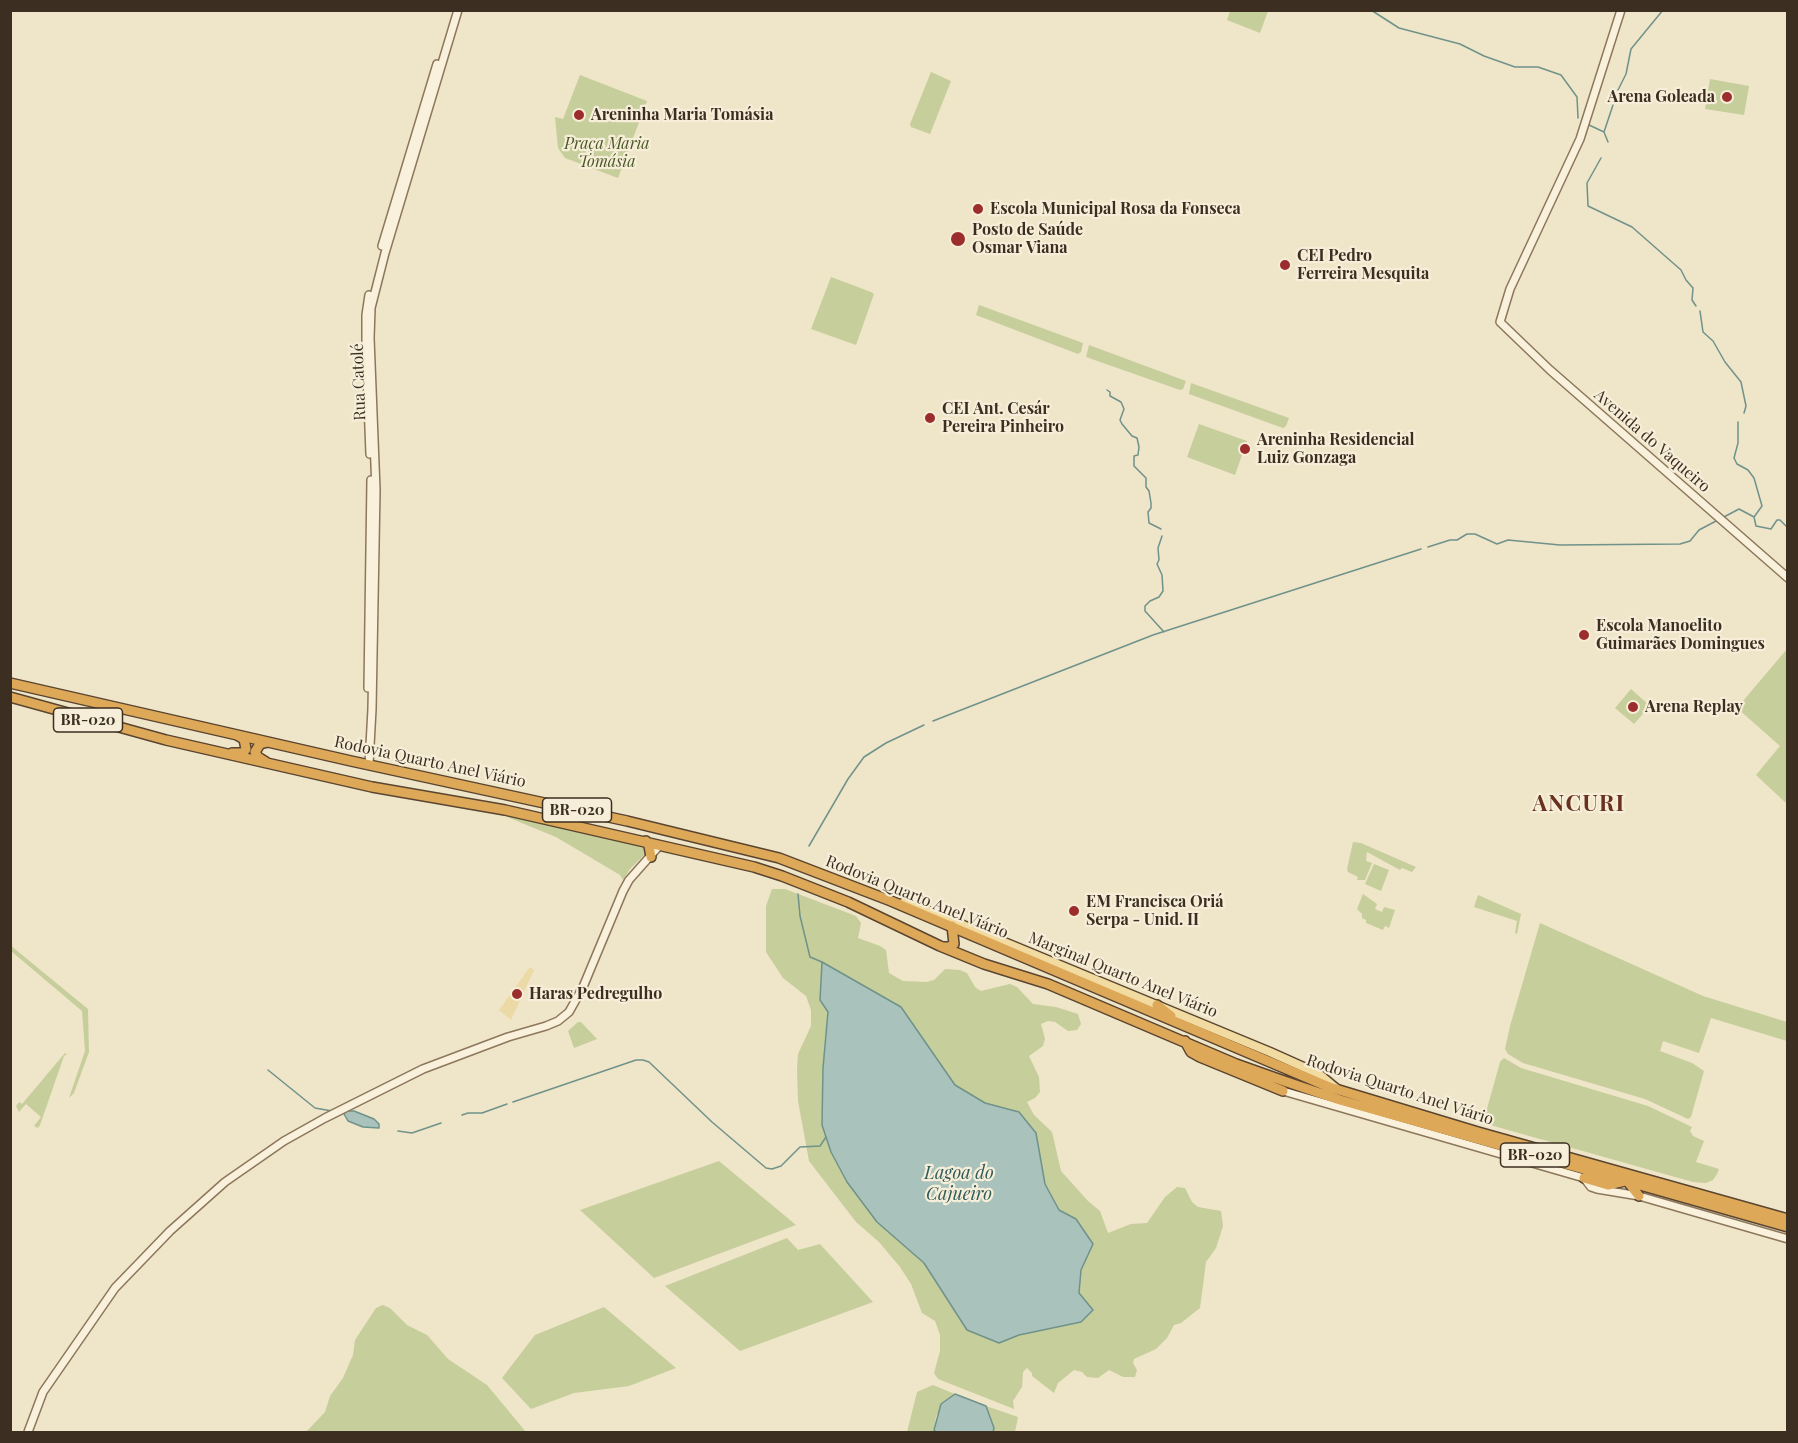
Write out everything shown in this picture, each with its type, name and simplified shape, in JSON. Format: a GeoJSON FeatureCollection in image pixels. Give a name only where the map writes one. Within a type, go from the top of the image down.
{"type":"FeatureCollection","features":[{"type":"Feature","properties":{"kind":"highway","name":"Rodovia Quarto Anel Viário"},"geometry":{"type":"LineString","coordinates":[[10,682],[268,742],[627,821],[749,850],[806,867],[952,926],[1337,1089],[1788,1219]]}},
{"type":"Feature","properties":{"kind":"highway","name":"Rodovia Quarto Anel Viário"},"geometry":{"type":"LineString","coordinates":[[10,697],[128,731],[215,752],[381,789],[505,810],[708,856],[782,876],[821,890],[940,946],[984,964],[1048,984],[1185,1041],[1283,1086],[1340,1100],[1788,1227]]}},
{"type":"Feature","properties":{"kind":"highway"},"geometry":{"type":"LineString","coordinates":[[215,752],[244,752],[245,741],[237,734]]}},
{"type":"Feature","properties":{"kind":"highway"},"geometry":{"type":"LineString","coordinates":[[268,742],[260,744],[255,752],[258,757],[269,764]]}},
{"type":"Feature","properties":{"kind":"highway"},"geometry":{"type":"LineString","coordinates":[[623,836],[627,821]]}},
{"type":"Feature","properties":{"kind":"highway"},"geometry":{"type":"LineString","coordinates":[[646,842],[651,856]]}},
{"type":"Feature","properties":{"kind":"highway"},"geometry":{"type":"LineString","coordinates":[[708,856],[714,842]]}},
{"type":"Feature","properties":{"kind":"highway"},"geometry":{"type":"LineString","coordinates":[[940,946],[949,947],[954,944],[952,926]]}},
{"type":"Feature","properties":{"kind":"highway"},"geometry":{"type":"LineString","coordinates":[[1157,1005],[1185,1026]]}},
{"type":"Feature","properties":{"kind":"highway"},"geometry":{"type":"LineString","coordinates":[[1283,1086],[1287,1069]]}},
{"type":"Feature","properties":{"kind":"highway"},"geometry":{"type":"LineString","coordinates":[[1584,1178],[1608,1185],[1627,1181],[1639,1196]]}},
{"type":"Feature","properties":{"kind":"main road","name":"Marginal Quarto Anel Viário"},"geometry":{"type":"LineString","coordinates":[[891,901],[922,908],[1157,1005],[1319,1074],[1337,1089]]}},
{"type":"Feature","properties":{"kind":"street","name":"Rua Catolé"},"geometry":{"type":"LineString","coordinates":[[367,764],[373,523],[376,490],[368,349],[371,308],[456,10]]}},
{"type":"Feature","properties":{"kind":"street","name":"Avenida do Vaqueiro"},"geometry":{"type":"LineString","coordinates":[[1621,10],[1580,139],[1510,289],[1500,322],[1550,369],[1788,578]]}},
{"type":"Feature","properties":{"kind":"street"},"geometry":{"type":"LineString","coordinates":[[28,1432],[43,1392],[115,1288],[170,1231],[225,1182],[284,1141],[423,1069],[508,1037],[546,1026],[568,1012],[582,989],[629,880],[660,845]]}},
{"type":"Feature","properties":{"kind":"street"},"geometry":{"type":"LineString","coordinates":[[1283,1086],[1354,1113],[1584,1178],[1597,1189],[1639,1196],[1788,1239]]}},
{"type":"Feature","properties":{"kind":"green space"},"geometry":{"type":"Polygon","coordinates":[[[1230,11],[1268,11],[1260,33],[1227,20],[1230,11]]]}},
{"type":"Feature","properties":{"kind":"green space"},"geometry":{"type":"Polygon","coordinates":[[[931,72],[951,81],[930,134],[911,127],[910,124],[931,72]]]}},
{"type":"Feature","properties":{"kind":"green space","name":"Praça Maria Tomásia"},"geometry":{"type":"Polygon","coordinates":[[[580,75],[647,101],[618,178],[565,158],[558,148],[555,117],[563,119],[580,75]]]}},
{"type":"Feature","properties":{"kind":"green space","name":"Arena Goleada"},"geometry":{"type":"Polygon","coordinates":[[[1710,79],[1749,86],[1744,115],[1705,109],[1710,79]]]}},
{"type":"Feature","properties":{"kind":"green space"},"geometry":{"type":"Polygon","coordinates":[[[831,277],[874,294],[856,345],[811,329],[831,277]]]}},
{"type":"Feature","properties":{"kind":"green space"},"geometry":{"type":"Polygon","coordinates":[[[979,305],[1083,343],[1081,352],[1078,354],[976,315],[979,305]]]}},
{"type":"Feature","properties":{"kind":"green space"},"geometry":{"type":"Polygon","coordinates":[[[1089,345],[1186,381],[1183,389],[1180,390],[1086,357],[1089,345]]]}},
{"type":"Feature","properties":{"kind":"green space"},"geometry":{"type":"Polygon","coordinates":[[[1191,383],[1289,418],[1286,426],[1283,428],[1189,394],[1191,383]]]}},
{"type":"Feature","properties":{"kind":"green space"},"geometry":{"type":"Polygon","coordinates":[[[1199,424],[1247,441],[1235,475],[1187,457],[1199,424]]]}},
{"type":"Feature","properties":{"kind":"green space"},"geometry":{"type":"Polygon","coordinates":[[[1787,649],[1787,804],[1756,775],[1780,746],[1737,708],[1787,649]]]}},
{"type":"Feature","properties":{"kind":"green space","name":"Arena Replay"},"geometry":{"type":"Polygon","coordinates":[[[1631,689],[1650,706],[1634,724],[1615,708],[1631,689]]]}},
{"type":"Feature","properties":{"kind":"green space"},"geometry":{"type":"Polygon","coordinates":[[[490,810],[645,845],[646,853],[630,869],[623,880],[620,875],[556,837],[490,810]]]}},
{"type":"Feature","properties":{"kind":"green space"},"geometry":{"type":"Polygon","coordinates":[[[1353,842],[1361,843],[1416,867],[1412,872],[1402,868],[1400,870],[1367,852],[1366,861],[1372,863],[1365,880],[1357,880],[1358,877],[1348,872],[1347,869],[1353,842]]]}},
{"type":"Feature","properties":{"kind":"green space"},"geometry":{"type":"Polygon","coordinates":[[[1374,864],[1389,870],[1381,891],[1365,884],[1374,864]]]}},
{"type":"Feature","properties":{"kind":"green space"},"geometry":{"type":"Polygon","coordinates":[[[772,889],[785,889],[856,916],[861,923],[858,938],[886,950],[889,973],[903,981],[927,982],[934,980],[945,969],[960,970],[967,973],[975,987],[981,991],[1010,984],[1017,987],[1033,1004],[1056,1007],[1078,1014],[1081,1024],[1077,1030],[1068,1031],[1055,1022],[1048,1021],[1041,1024],[1045,1039],[1043,1046],[1029,1056],[1039,1077],[1040,1092],[1027,1102],[1034,1115],[1052,1132],[1061,1171],[1100,1211],[1108,1233],[1131,1224],[1147,1223],[1165,1197],[1177,1187],[1185,1188],[1192,1202],[1198,1207],[1221,1211],[1223,1226],[1216,1248],[1206,1262],[1200,1308],[1181,1323],[1174,1325],[1167,1338],[1156,1349],[1134,1359],[1133,1363],[1137,1370],[1135,1377],[1123,1377],[1109,1370],[1098,1378],[1087,1377],[1082,1372],[1074,1370],[1058,1383],[1054,1393],[1032,1376],[1027,1368],[1023,1372],[1022,1387],[1013,1401],[1014,1409],[938,1379],[934,1373],[940,1351],[940,1335],[935,1321],[922,1313],[911,1284],[900,1267],[879,1242],[856,1222],[809,1161],[798,1101],[797,1069],[798,1054],[811,1026],[811,1010],[806,996],[783,978],[766,952],[766,906],[772,889]],[[822,962],[820,1000],[828,1012],[823,1068],[822,1125],[831,1152],[847,1182],[877,1222],[924,1263],[967,1330],[999,1343],[1019,1335],[1055,1328],[1079,1293],[1081,1270],[1093,1244],[1076,1219],[1059,1210],[1045,1184],[1036,1133],[1019,1112],[985,1103],[955,1085],[901,1007],[822,962]]]}},
{"type":"Feature","properties":{"kind":"green space"},"geometry":{"type":"Polygon","coordinates":[[[1363,894],[1377,904],[1375,909],[1382,912],[1384,907],[1395,910],[1389,928],[1385,926],[1383,930],[1366,923],[1366,920],[1362,918],[1362,914],[1357,909],[1363,894]]]}},
{"type":"Feature","properties":{"kind":"green space"},"geometry":{"type":"Polygon","coordinates":[[[1478,895],[1521,914],[1517,934],[1515,933],[1517,921],[1474,907],[1478,895]]]}},
{"type":"Feature","properties":{"kind":"green space"},"geometry":{"type":"Polygon","coordinates":[[[1540,923],[1703,996],[1787,1022],[1787,1041],[1711,1018],[1699,1053],[1663,1041],[1660,1051],[1692,1063],[1704,1071],[1691,1117],[1688,1119],[1645,1099],[1523,1063],[1508,1054],[1505,1049],[1540,923]]]}},
{"type":"Feature","properties":{"kind":"green space"},"geometry":{"type":"Polygon","coordinates":[[[10,945],[88,1009],[89,1052],[74,1093],[69,1098],[85,1051],[82,1011],[11,951],[10,945]]]}},
{"type":"Feature","properties":{"kind":"green space"},"geometry":{"type":"Polygon","coordinates":[[[581,1022],[597,1039],[574,1048],[568,1031],[581,1022]]]}},
{"type":"Feature","properties":{"kind":"green space"},"geometry":{"type":"Polygon","coordinates":[[[65,1053],[67,1054],[64,1056],[38,1128],[34,1126],[41,1117],[26,1104],[19,1112],[16,1106],[19,1102],[22,1104],[65,1053]]]}},
{"type":"Feature","properties":{"kind":"green space"},"geometry":{"type":"Polygon","coordinates":[[[1504,1058],[1521,1068],[1648,1106],[1692,1127],[1690,1131],[1693,1136],[1704,1141],[1696,1162],[1719,1169],[1717,1174],[1713,1180],[1706,1183],[1693,1182],[1483,1123],[1500,1062],[1504,1058]]]}},
{"type":"Feature","properties":{"kind":"green space"},"geometry":{"type":"Polygon","coordinates":[[[719,1161],[796,1225],[654,1278],[580,1210],[719,1161]]]}},
{"type":"Feature","properties":{"kind":"green space"},"geometry":{"type":"Polygon","coordinates":[[[787,1238],[798,1250],[820,1244],[873,1302],[740,1351],[665,1286],[787,1238]]]}},
{"type":"Feature","properties":{"kind":"green space"},"geometry":{"type":"Polygon","coordinates":[[[383,1305],[390,1308],[407,1325],[427,1335],[448,1359],[487,1385],[526,1432],[306,1432],[325,1412],[330,1396],[343,1378],[353,1355],[355,1340],[376,1308],[383,1305]]]}},
{"type":"Feature","properties":{"kind":"green space"},"geometry":{"type":"Polygon","coordinates":[[[604,1307],[676,1368],[629,1386],[574,1393],[531,1409],[502,1378],[535,1335],[604,1307]]]}},
{"type":"Feature","properties":{"kind":"green space"},"geometry":{"type":"Polygon","coordinates":[[[933,1385],[955,1394],[936,1416],[934,1430],[936,1432],[907,1432],[917,1392],[933,1385]]]}},
{"type":"Feature","properties":{"kind":"green space"},"geometry":{"type":"Polygon","coordinates":[[[986,1406],[1018,1417],[1015,1432],[993,1432],[994,1428],[986,1406]]]}},
{"type":"Feature","properties":{"kind":"sand","name":"Haras Pedregulho"},"geometry":{"type":"Polygon","coordinates":[[[530,967],[534,970],[511,1020],[499,1010],[530,967]]]}},
{"type":"Feature","properties":{"kind":"water","name":"Lagoa do Cajueiro"},"geometry":{"type":"Polygon","coordinates":[[[822,962],[901,1007],[955,1085],[985,1103],[1019,1112],[1036,1133],[1045,1184],[1059,1210],[1076,1219],[1093,1244],[1081,1270],[1079,1293],[1093,1310],[1081,1322],[1019,1335],[999,1343],[967,1330],[924,1263],[877,1222],[847,1182],[831,1152],[822,1125],[823,1068],[828,1012],[820,1000],[822,962]]]}},
{"type":"Feature","properties":{"kind":"water"},"geometry":{"type":"Polygon","coordinates":[[[346,1111],[354,1111],[374,1119],[379,1124],[379,1128],[363,1127],[348,1121],[344,1114],[346,1111]]]}},
{"type":"Feature","properties":{"kind":"water"},"geometry":{"type":"Polygon","coordinates":[[[955,1394],[986,1406],[994,1428],[993,1432],[936,1432],[934,1430],[941,1404],[955,1394]]]}},
{"type":"Feature","properties":{"kind":"waterway"},"geometry":{"type":"LineString","coordinates":[[1371,10],[1399,28],[1460,44],[1484,56],[1515,67],[1538,67],[1561,75],[1577,97],[1578,118]]}},
{"type":"Feature","properties":{"kind":"waterway"},"geometry":{"type":"LineString","coordinates":[[1618,90],[1626,74],[1631,49],[1663,10]]}},
{"type":"Feature","properties":{"kind":"waterway"},"geometry":{"type":"LineString","coordinates":[[1604,132],[1613,105]]}},
{"type":"Feature","properties":{"kind":"waterway"},"geometry":{"type":"LineString","coordinates":[[1589,125],[1604,132],[1608,142]]}},
{"type":"Feature","properties":{"kind":"waterway"},"geometry":{"type":"LineString","coordinates":[[1601,158],[1587,183],[1588,206],[1632,227],[1681,270],[1693,288],[1692,300],[1696,306]]}},
{"type":"Feature","properties":{"kind":"waterway"},"geometry":{"type":"LineString","coordinates":[[1700,311],[1703,332],[1713,341],[1725,362],[1741,382],[1746,406],[1744,413]]}},
{"type":"Feature","properties":{"kind":"waterway"},"geometry":{"type":"LineString","coordinates":[[1107,390],[1110,396],[1121,402],[1124,409],[1120,420],[1132,436],[1137,438],[1139,447],[1138,455],[1134,456],[1134,466],[1146,478],[1151,503],[1148,512],[1149,523],[1161,529]]}},
{"type":"Feature","properties":{"kind":"waterway"},"geometry":{"type":"LineString","coordinates":[[1738,422],[1738,443],[1734,458],[1737,464],[1748,470],[1754,478],[1762,506],[1754,517],[1756,526],[1771,529],[1777,520],[1780,520],[1788,528]]}},
{"type":"Feature","properties":{"kind":"waterway"},"geometry":{"type":"LineString","coordinates":[[1722,518],[1739,509],[1754,517]]}},
{"type":"Feature","properties":{"kind":"waterway"},"geometry":{"type":"LineString","coordinates":[[1428,547],[1457,540],[1467,534],[1475,534],[1497,544],[1508,540],[1560,545],[1680,544],[1690,541],[1699,530],[1718,520]]}},
{"type":"Feature","properties":{"kind":"waterway"},"geometry":{"type":"LineString","coordinates":[[1162,536],[1158,548],[1157,564],[1162,575],[1163,591],[1159,597],[1145,606],[1145,611],[1164,632]]}},
{"type":"Feature","properties":{"kind":"waterway"},"geometry":{"type":"LineString","coordinates":[[933,721],[1153,635],[1421,549]]}},
{"type":"Feature","properties":{"kind":"waterway"},"geometry":{"type":"LineString","coordinates":[[809,846],[848,779],[864,757],[886,743],[924,725]]}},
{"type":"Feature","properties":{"kind":"waterway"},"geometry":{"type":"LineString","coordinates":[[798,894],[800,916],[810,957],[822,962]]}},
{"type":"Feature","properties":{"kind":"waterway"},"geometry":{"type":"LineString","coordinates":[[513,1102],[636,1060],[643,1060],[649,1062],[712,1122],[766,1168],[781,1166],[800,1147],[820,1146],[826,1137]]}},
{"type":"Feature","properties":{"kind":"waterway"},"geometry":{"type":"LineString","coordinates":[[268,1070],[315,1108],[332,1111]]}},
{"type":"Feature","properties":{"kind":"waterway"},"geometry":{"type":"LineString","coordinates":[[462,1115],[482,1113],[507,1104]]}},
{"type":"Feature","properties":{"kind":"waterway"},"geometry":{"type":"LineString","coordinates":[[398,1131],[412,1133],[441,1123]]}},
{"type":"Feature","properties":{"kind":"place","name":"Arena Goleada"},"geometry":{"type":"Point","coordinates":[1727,97]}},
{"type":"Feature","properties":{"kind":"place","name":"Areninha Maria Tomásia"},"geometry":{"type":"Point","coordinates":[579,115]}},
{"type":"Feature","properties":{"kind":"place","name":"Escola Municipal Rosa da Fonseca"},"geometry":{"type":"Point","coordinates":[978,209]}},
{"type":"Feature","properties":{"kind":"place","name":"Posto de Saúde Osmar Viana"},"geometry":{"type":"Point","coordinates":[958,239]}},
{"type":"Feature","properties":{"kind":"place","name":"CEI Pedro Ferreira Mesquita"},"geometry":{"type":"Point","coordinates":[1285,265]}},
{"type":"Feature","properties":{"kind":"place","name":"CEI Ant. Cesár Pereira Pinheiro"},"geometry":{"type":"Point","coordinates":[930,418]}},
{"type":"Feature","properties":{"kind":"place","name":"Areninha Residencial Luiz Gonzaga"},"geometry":{"type":"Point","coordinates":[1245,449]}},
{"type":"Feature","properties":{"kind":"place","name":"Escola Manoelito Guimarães Domingues"},"geometry":{"type":"Point","coordinates":[1584,635]}},
{"type":"Feature","properties":{"kind":"place","name":"Arena Replay"},"geometry":{"type":"Point","coordinates":[1633,707]}},
{"type":"Feature","properties":{"kind":"place","name":"EM Francisca Oriá Serpa - Unid. II"},"geometry":{"type":"Point","coordinates":[1074,911]}},
{"type":"Feature","properties":{"kind":"place","name":"Haras Pedregulho"},"geometry":{"type":"Point","coordinates":[517,994]}},
{"type":"Feature","properties":{"kind":"district","name":"ANCURI"},"geometry":{"type":"Point","coordinates":[1579,804]}}]}
